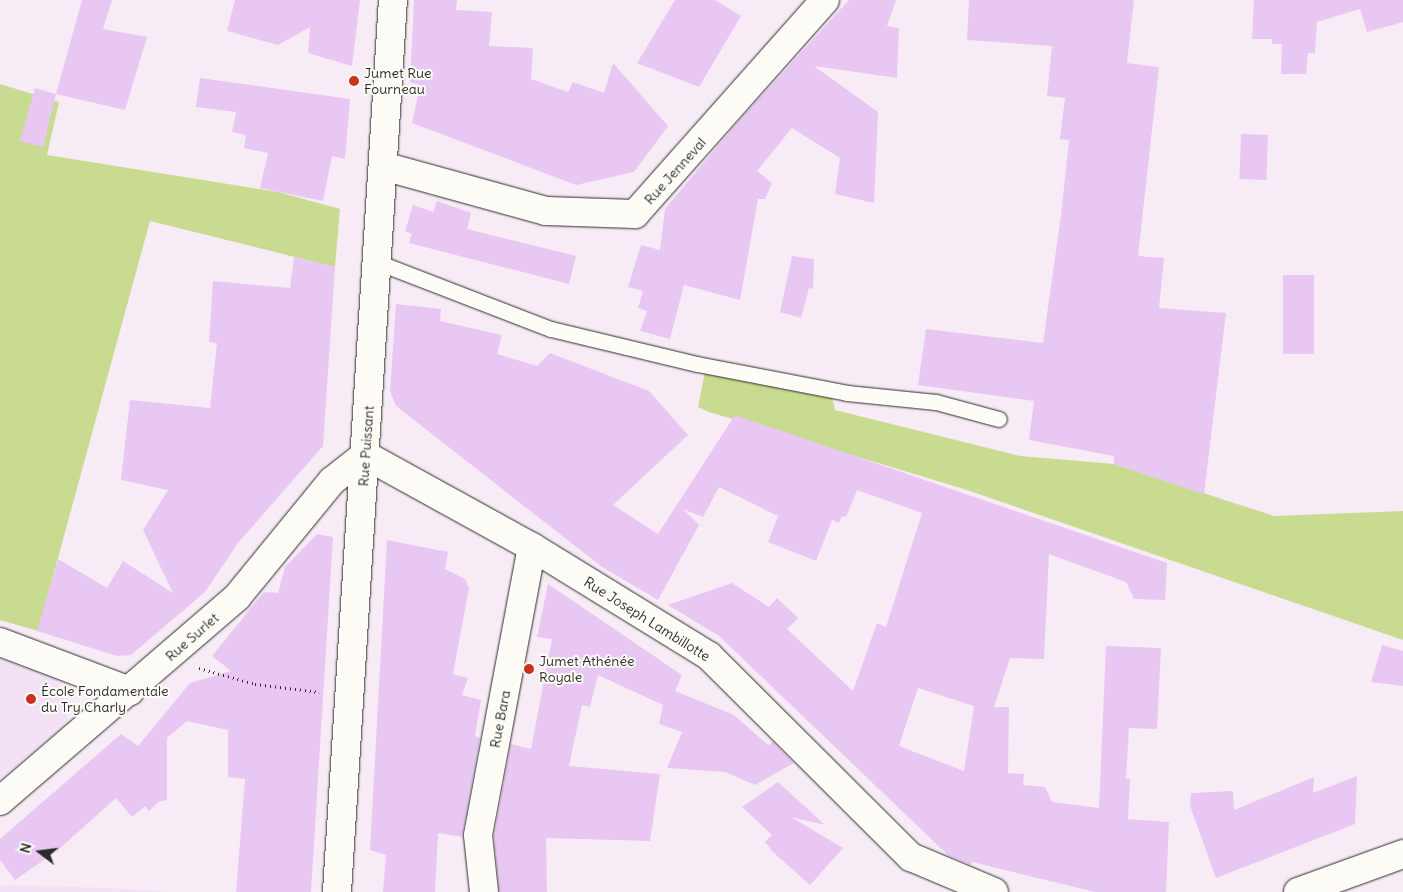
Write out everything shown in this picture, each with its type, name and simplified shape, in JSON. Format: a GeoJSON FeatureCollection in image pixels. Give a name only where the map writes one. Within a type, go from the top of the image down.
{"type":"FeatureCollection","features":[{"type":"Feature","properties":{"kind":"street","name":"Rue Puissant"},"geometry":{"type":"LineString","coordinates":[[337,892],[393,0]]}},
{"type":"Feature","properties":{"kind":"street","name":"Rue Jenneval"},"geometry":{"type":"LineString","coordinates":[[383,166],[546,211],[635,214],[824,0]]}},
{"type":"Feature","properties":{"kind":"street","name":"Rue Joseph Lambillotte"},"geometry":{"type":"LineString","coordinates":[[365,455],[532,547],[709,656],[911,857],[994,892]]}},
{"type":"Feature","properties":{"kind":"street","name":"Rue Surlet"},"geometry":{"type":"LineString","coordinates":[[0,802],[237,597],[332,481],[365,455]]}},
{"type":"Feature","properties":{"kind":"street","name":"Rue Bara"},"geometry":{"type":"LineString","coordinates":[[484,892],[478,835],[532,547]]}},
{"type":"Feature","properties":{"kind":"street"},"geometry":{"type":"LineString","coordinates":[[0,642],[130,691]]}},
{"type":"Feature","properties":{"kind":"street"},"geometry":{"type":"LineString","coordinates":[[1298,892],[1403,854]]}},
{"type":"Feature","properties":{"kind":"lane"},"geometry":{"type":"LineString","coordinates":[[377,262],[551,329],[706,366],[846,393],[936,402],[999,419]]}},
{"type":"Feature","properties":{"kind":"path"},"geometry":{"type":"LineString","coordinates":[[168,658],[255,684],[349,696]]}},
{"type":"Feature","properties":{"kind":"shaded area","name":"École Fondamentale du Try Charly"},"geometry":{"type":"Polygon","coordinates":[[[0,658],[56,675],[69,722],[0,780],[0,658]]]}},
{"type":"Feature","properties":{"kind":"shaded area"},"geometry":{"type":"Polygon","coordinates":[[[0,885],[110,888],[171,892],[0,892],[0,885]]]}},
{"type":"Feature","properties":{"kind":"green space"},"geometry":{"type":"Polygon","coordinates":[[[0,84],[59,102],[47,155],[278,192],[340,209],[335,267],[150,221],[38,631],[0,620],[0,84]]]}},
{"type":"Feature","properties":{"kind":"green space"},"geometry":{"type":"Polygon","coordinates":[[[706,366],[830,390],[835,410],[1020,456],[1114,464],[1274,516],[1403,511],[1403,640],[964,489],[709,412],[698,407],[706,366]]]}},
{"type":"Feature","properties":{"kind":"building"},"geometry":{"type":"Polygon","coordinates":[[[82,0],[112,0],[103,29],[147,37],[125,110],[56,94],[82,0]]]}},
{"type":"Feature","properties":{"kind":"building"},"geometry":{"type":"Polygon","coordinates":[[[235,0],[360,0],[352,66],[308,53],[310,27],[278,45],[227,31],[235,0]]]}},
{"type":"Feature","properties":{"kind":"building"},"geometry":{"type":"Polygon","coordinates":[[[414,0],[457,0],[456,10],[492,12],[489,46],[533,48],[531,79],[568,92],[573,82],[604,93],[613,63],[668,126],[634,172],[576,185],[412,123],[420,85],[410,82],[414,0]]]}},
{"type":"Feature","properties":{"kind":"building"},"geometry":{"type":"Polygon","coordinates":[[[675,0],[715,0],[741,16],[699,87],[637,63],[675,0]]]}},
{"type":"Feature","properties":{"kind":"building"},"geometry":{"type":"Polygon","coordinates":[[[849,0],[896,0],[887,26],[899,28],[897,78],[814,66],[878,112],[874,203],[835,194],[840,158],[792,128],[757,171],[772,183],[765,199],[758,199],[740,300],[684,285],[670,339],[640,331],[647,311],[638,308],[643,291],[628,287],[641,245],[660,250],[665,209],[742,117],[849,0]]]}},
{"type":"Feature","properties":{"kind":"building"},"geometry":{"type":"Polygon","coordinates":[[[969,0],[1134,0],[1127,63],[1159,67],[1138,256],[1164,258],[1159,308],[1226,313],[1204,494],[1114,464],[1114,456],[1029,440],[1034,401],[918,385],[926,329],[1043,343],[1061,215],[1069,140],[1060,139],[1065,98],[1047,96],[1052,46],[967,40],[969,0]]]}},
{"type":"Feature","properties":{"kind":"building"},"geometry":{"type":"Polygon","coordinates":[[[1254,0],[1403,0],[1403,22],[1367,32],[1360,9],[1317,22],[1315,53],[1308,53],[1306,74],[1281,74],[1282,44],[1272,44],[1272,39],[1252,39],[1254,0]]]}},
{"type":"Feature","properties":{"kind":"building"},"geometry":{"type":"Polygon","coordinates":[[[200,78],[350,99],[345,159],[332,156],[323,201],[260,188],[268,153],[244,148],[246,135],[232,132],[236,112],[196,107],[200,78]]]}},
{"type":"Feature","properties":{"kind":"building"},"geometry":{"type":"Polygon","coordinates":[[[35,88],[56,94],[43,147],[20,141],[35,88]]]}},
{"type":"Feature","properties":{"kind":"building"},"geometry":{"type":"Polygon","coordinates":[[[1241,134],[1268,135],[1266,180],[1239,179],[1241,134]]]}},
{"type":"Feature","properties":{"kind":"building"},"geometry":{"type":"Polygon","coordinates":[[[437,201],[471,213],[467,229],[576,256],[569,284],[409,243],[412,234],[405,231],[413,205],[433,212],[437,201]]]}},
{"type":"Feature","properties":{"kind":"building"},"geometry":{"type":"Polygon","coordinates":[[[792,256],[814,259],[813,289],[809,288],[801,318],[780,312],[792,256]]]}},
{"type":"Feature","properties":{"kind":"building"},"geometry":{"type":"Polygon","coordinates":[[[294,257],[335,267],[323,446],[238,543],[205,592],[131,655],[117,656],[37,631],[58,559],[107,588],[123,561],[173,593],[143,530],[168,490],[121,480],[130,400],[210,408],[217,343],[209,342],[213,281],[290,288],[294,257]]]}},
{"type":"Feature","properties":{"kind":"building"},"geometry":{"type":"Polygon","coordinates":[[[1283,275],[1314,275],[1314,354],[1283,354],[1283,275]]]}},
{"type":"Feature","properties":{"kind":"building"},"geometry":{"type":"Polygon","coordinates":[[[396,304],[441,309],[440,321],[502,335],[497,354],[537,366],[550,353],[649,391],[688,435],[613,505],[658,534],[735,415],[1167,563],[1165,600],[1134,599],[1126,582],[1049,554],[1044,659],[1010,658],[994,707],[1009,707],[1008,773],[1024,774],[1023,785],[1045,787],[1052,802],[1099,808],[1106,646],[1161,648],[1157,729],[1129,728],[1126,779],[1130,779],[1128,819],[1169,822],[1166,892],[1095,892],[972,862],[971,865],[949,856],[719,636],[668,605],[732,583],[769,607],[777,598],[798,618],[787,629],[853,691],[877,623],[886,627],[922,513],[857,490],[846,517],[842,516],[839,523],[832,520],[816,561],[768,542],[778,516],[719,487],[703,517],[683,509],[699,525],[658,600],[602,567],[396,406],[390,391],[396,304]],[[918,688],[899,746],[964,771],[974,706],[918,688]]]}},
{"type":"Feature","properties":{"kind":"building"},"geometry":{"type":"Polygon","coordinates":[[[317,534],[333,537],[311,892],[236,892],[245,779],[228,777],[228,730],[187,721],[167,738],[167,800],[158,802],[149,811],[145,806],[132,817],[116,798],[58,850],[15,880],[0,860],[0,839],[121,734],[138,746],[190,683],[231,671],[212,656],[264,592],[278,593],[285,567],[317,534]]]}},
{"type":"Feature","properties":{"kind":"building"},"geometry":{"type":"Polygon","coordinates":[[[387,540],[448,552],[445,569],[465,579],[469,588],[453,674],[468,678],[462,695],[481,700],[475,736],[480,738],[462,837],[438,833],[435,892],[383,892],[386,855],[370,850],[387,540]]]}},
{"type":"Feature","properties":{"kind":"building"},"geometry":{"type":"Polygon","coordinates":[[[548,584],[682,675],[675,691],[734,715],[768,745],[773,742],[794,763],[755,785],[725,772],[667,768],[682,732],[659,724],[663,705],[598,675],[590,707],[582,705],[569,766],[660,774],[650,841],[546,838],[547,892],[499,892],[494,836],[511,744],[531,749],[552,639],[537,637],[548,584]]]}},
{"type":"Feature","properties":{"kind":"building"},"geometry":{"type":"Polygon","coordinates":[[[1382,645],[1403,651],[1403,686],[1371,682],[1382,645]]]}},
{"type":"Feature","properties":{"kind":"building"},"geometry":{"type":"Polygon","coordinates":[[[1357,776],[1355,824],[1216,878],[1190,806],[1191,793],[1233,791],[1234,810],[1314,777],[1313,793],[1357,776]]]}},
{"type":"Feature","properties":{"kind":"building"},"geometry":{"type":"Polygon","coordinates":[[[778,782],[825,825],[791,817],[843,848],[810,885],[773,852],[765,842],[772,835],[742,807],[778,782]]]}},
{"type":"Feature","properties":{"kind":"place","name":"Jumet Rue Fourneau"},"geometry":{"type":"Point","coordinates":[354,81]}},
{"type":"Feature","properties":{"kind":"place","name":"Jumet Athénée Royale"},"geometry":{"type":"Point","coordinates":[529,669]}},
{"type":"Feature","properties":{"kind":"place","name":"École Fondamentale du Try Charly"},"geometry":{"type":"Point","coordinates":[31,699]}}]}
